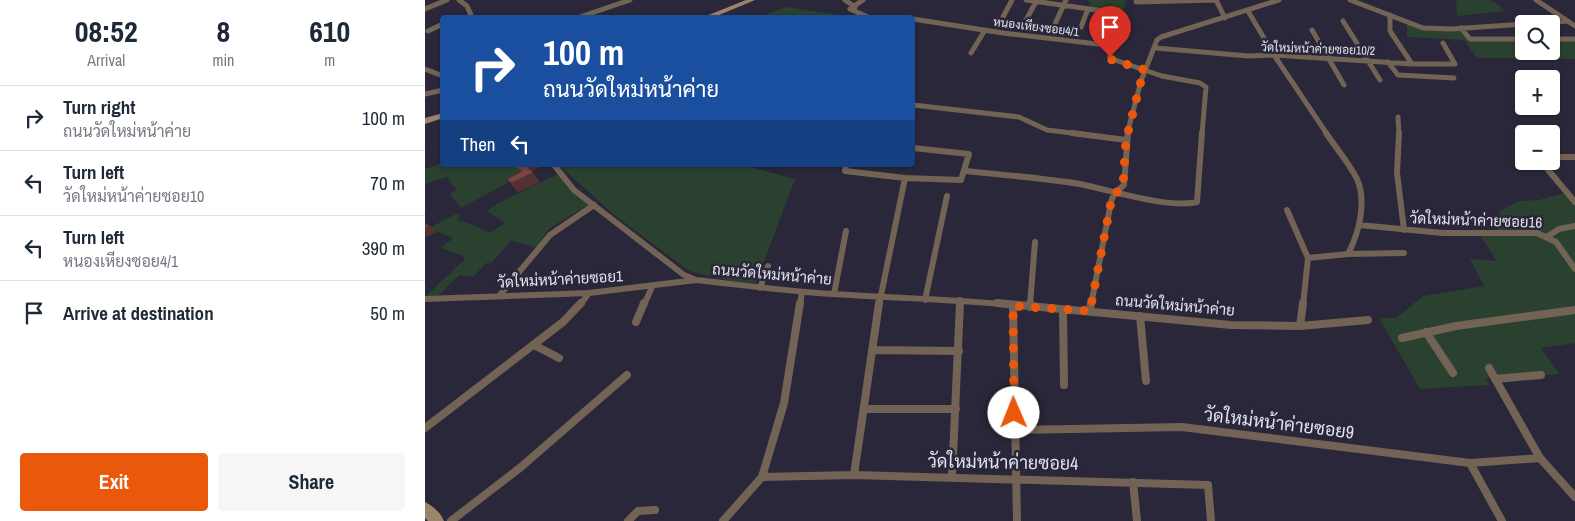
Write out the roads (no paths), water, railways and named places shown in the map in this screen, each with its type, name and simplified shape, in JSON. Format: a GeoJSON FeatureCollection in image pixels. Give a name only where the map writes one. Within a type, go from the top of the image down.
{"type":"FeatureCollection","features":[{"type":"Feature","properties":{"kind":"main road"},"geometry":{"type":"LineString","coordinates":[[712,15],[749,0]]}},
{"type":"Feature","properties":{"kind":"main road"},"geometry":{"type":"LineString","coordinates":[[425,121],[440,116]]}},
{"type":"Feature","properties":{"kind":"main road"},"geometry":{"type":"LineString","coordinates":[[425,509],[437,521]]}},
{"type":"Feature","properties":{"kind":"street"},"geometry":{"type":"LineString","coordinates":[[425,9],[447,0]]}},
{"type":"Feature","properties":{"kind":"street"},"geometry":{"type":"LineString","coordinates":[[459,0],[467,4],[471,15]]}},
{"type":"Feature","properties":{"kind":"street"},"geometry":{"type":"LineString","coordinates":[[586,15],[630,0]]}},
{"type":"Feature","properties":{"kind":"street"},"geometry":{"type":"LineString","coordinates":[[845,0],[855,7]]}},
{"type":"Feature","properties":{"kind":"street"},"geometry":{"type":"LineString","coordinates":[[861,15],[850,9],[863,0]]}},
{"type":"Feature","properties":{"kind":"street"},"geometry":{"type":"LineString","coordinates":[[1003,17],[1012,0]]}},
{"type":"Feature","properties":{"kind":"street"},"geometry":{"type":"LineString","coordinates":[[1026,0],[1065,3],[1111,12],[1113,15],[1107,30]]}},
{"type":"Feature","properties":{"kind":"street"},"geometry":{"type":"LineString","coordinates":[[1137,2],[1216,0],[1225,18]]}},
{"type":"Feature","properties":{"kind":"street"},"geometry":{"type":"LineString","coordinates":[[1090,311],[1113,194],[1119,191],[1123,185],[1126,140],[1141,81],[1156,48],[1157,40],[1161,37],[1279,0]]}},
{"type":"Feature","properties":{"kind":"street"},"geometry":{"type":"LineString","coordinates":[[1350,0],[1423,28],[1515,25]]}},
{"type":"Feature","properties":{"kind":"street"},"geometry":{"type":"LineString","coordinates":[[1537,0],[1575,26]]}},
{"type":"Feature","properties":{"kind":"street"},"geometry":{"type":"LineString","coordinates":[[1026,20],[1036,1]]}},
{"type":"Feature","properties":{"kind":"street"},"geometry":{"type":"LineString","coordinates":[[1055,24],[1065,3]]}},
{"type":"Feature","properties":{"kind":"street"},"geometry":{"type":"LineString","coordinates":[[1081,28],[1088,9]]}},
{"type":"Feature","properties":{"kind":"street"},"geometry":{"type":"LineString","coordinates":[[1248,11],[1274,55],[1357,179],[1360,189],[1359,225],[1353,247],[1348,254]]}},
{"type":"Feature","properties":{"kind":"street"},"geometry":{"type":"LineString","coordinates":[[1390,15],[1390,31],[1412,64]]}},
{"type":"Feature","properties":{"kind":"street","name":"หนองเหียงซอย4/1"},"geometry":{"type":"LineString","coordinates":[[915,19],[1106,45],[1110,47],[1110,57],[1112,60],[1145,70]]}},
{"type":"Feature","properties":{"kind":"street"},"geometry":{"type":"LineString","coordinates":[[1343,21],[1380,80]]}},
{"type":"Feature","properties":{"kind":"street"},"geometry":{"type":"LineString","coordinates":[[1560,22],[1568,21]]}},
{"type":"Feature","properties":{"kind":"street"},"geometry":{"type":"LineString","coordinates":[[428,31],[440,25]]}},
{"type":"Feature","properties":{"kind":"street"},"geometry":{"type":"LineString","coordinates":[[1461,28],[1470,39],[1515,39]]}},
{"type":"Feature","properties":{"kind":"street"},"geometry":{"type":"LineString","coordinates":[[971,53],[985,30]]}},
{"type":"Feature","properties":{"kind":"street"},"geometry":{"type":"LineString","coordinates":[[1312,30],[1343,84]]}},
{"type":"Feature","properties":{"kind":"street"},"geometry":{"type":"LineString","coordinates":[[1560,39],[1575,39]]}},
{"type":"Feature","properties":{"kind":"street","name":"วัดใหม่หน้าค่ายซอย10/2"},"geometry":{"type":"LineString","coordinates":[[1156,48],[1248,56],[1274,55],[1412,64],[1455,64],[1443,43]]}},
{"type":"Feature","properties":{"kind":"street"},"geometry":{"type":"LineString","coordinates":[[1388,62],[1398,75],[1454,78]]}},
{"type":"Feature","properties":{"kind":"street"},"geometry":{"type":"LineString","coordinates":[[425,69],[440,75]]}},
{"type":"Feature","properties":{"kind":"street"},"geometry":{"type":"LineString","coordinates":[[965,171],[1078,183],[1160,202],[1191,205],[1197,202],[1206,87],[1145,70]]}},
{"type":"Feature","properties":{"kind":"street"},"geometry":{"type":"LineString","coordinates":[[425,94],[440,91]]}},
{"type":"Feature","properties":{"kind":"street"},"geometry":{"type":"LineString","coordinates":[[915,105],[1019,117],[1047,130],[1126,140]]}},
{"type":"Feature","properties":{"kind":"street"},"geometry":{"type":"LineString","coordinates":[[1398,117],[1397,174],[1403,230]]}},
{"type":"Feature","properties":{"kind":"street"},"geometry":{"type":"LineString","coordinates":[[846,167],[845,171],[905,178],[961,180],[969,154],[915,148]]}},
{"type":"Feature","properties":{"kind":"street"},"geometry":{"type":"LineString","coordinates":[[1560,157],[1575,157]]}},
{"type":"Feature","properties":{"kind":"street","name":"ถนนวัดใหม่หน้าค่าย"},"geometry":{"type":"LineString","coordinates":[[556,167],[574,190],[684,275],[696,280],[801,292],[925,300],[960,300],[1231,325],[1301,326],[1368,320]]}},
{"type":"Feature","properties":{"kind":"street"},"geometry":{"type":"LineString","coordinates":[[1548,170],[1575,202]]}},
{"type":"Feature","properties":{"kind":"street"},"geometry":{"type":"LineString","coordinates":[[854,475],[880,297],[905,178]]}},
{"type":"Feature","properties":{"kind":"street"},"geometry":{"type":"LineString","coordinates":[[925,300],[947,196]]}},
{"type":"Feature","properties":{"kind":"street"},"geometry":{"type":"LineString","coordinates":[[499,296],[550,235],[593,205]]}},
{"type":"Feature","properties":{"kind":"street"},"geometry":{"type":"LineString","coordinates":[[1287,210],[1308,258],[1301,326]]}},
{"type":"Feature","properties":{"kind":"street","name":"วัดใหม่หน้าค่ายซอย16"},"geometry":{"type":"LineString","coordinates":[[1359,225],[1443,233],[1537,233],[1548,236],[1558,243],[1575,269]]}},
{"type":"Feature","properties":{"kind":"street"},"geometry":{"type":"LineString","coordinates":[[1548,236],[1559,229],[1575,226]]}},
{"type":"Feature","properties":{"kind":"street"},"geometry":{"type":"LineString","coordinates":[[834,294],[847,231]]}},
{"type":"Feature","properties":{"kind":"street"},"geometry":{"type":"LineString","coordinates":[[1031,307],[1035,242]]}},
{"type":"Feature","properties":{"kind":"street"},"geometry":{"type":"LineString","coordinates":[[1308,258],[1348,254],[1404,253]]}},
{"type":"Feature","properties":{"kind":"street"},"geometry":{"type":"LineString","coordinates":[[760,288],[768,266]]}},
{"type":"Feature","properties":{"kind":"street","name":"วัดใหม่หน้าค่ายซอย1"},"geometry":{"type":"LineString","coordinates":[[425,300],[441,297],[589,293],[652,287],[696,280]]}},
{"type":"Feature","properties":{"kind":"street"},"geometry":{"type":"LineString","coordinates":[[637,322],[652,287]]}},
{"type":"Feature","properties":{"kind":"street"},"geometry":{"type":"LineString","coordinates":[[723,521],[762,477],[784,403],[801,292]]}},
{"type":"Feature","properties":{"kind":"street"},"geometry":{"type":"LineString","coordinates":[[425,428],[534,345],[577,309],[589,293]]}},
{"type":"Feature","properties":{"kind":"street"},"geometry":{"type":"LineString","coordinates":[[952,477],[960,300]]}},
{"type":"Feature","properties":{"kind":"street"},"geometry":{"type":"LineString","coordinates":[[1013,306],[1017,521]]}},
{"type":"Feature","properties":{"kind":"street"},"geometry":{"type":"LineString","coordinates":[[1063,310],[1065,385]]}},
{"type":"Feature","properties":{"kind":"street"},"geometry":{"type":"LineString","coordinates":[[1402,338],[1456,326],[1575,310]]}},
{"type":"Feature","properties":{"kind":"street"},"geometry":{"type":"LineString","coordinates":[[1140,316],[1146,381]]}},
{"type":"Feature","properties":{"kind":"street"},"geometry":{"type":"LineString","coordinates":[[1426,332],[1453,373]]}},
{"type":"Feature","properties":{"kind":"street"},"geometry":{"type":"LineString","coordinates":[[534,345],[559,358]]}},
{"type":"Feature","properties":{"kind":"street"},"geometry":{"type":"LineString","coordinates":[[872,350],[959,351]]}},
{"type":"Feature","properties":{"kind":"street"},"geometry":{"type":"LineString","coordinates":[[1489,368],[1540,458],[1575,497]]}},
{"type":"Feature","properties":{"kind":"street"},"geometry":{"type":"LineString","coordinates":[[451,521],[521,467],[627,375]]}},
{"type":"Feature","properties":{"kind":"street"},"geometry":{"type":"LineString","coordinates":[[1495,378],[1541,375]]}},
{"type":"Feature","properties":{"kind":"street"},"geometry":{"type":"LineString","coordinates":[[864,409],[956,409]]}},
{"type":"Feature","properties":{"kind":"street","name":"วัดใหม่หน้าค่ายซอย9"},"geometry":{"type":"LineString","coordinates":[[1014,430],[1181,427],[1470,463],[1540,458]]}},
{"type":"Feature","properties":{"kind":"street"},"geometry":{"type":"LineString","coordinates":[[1470,463],[1502,521]]}},
{"type":"Feature","properties":{"kind":"street","name":"วัดใหม่หน้าค่ายซอย4"},"geometry":{"type":"LineString","coordinates":[[762,477],[854,475],[1016,478],[1207,485],[1211,521]]}},
{"type":"Feature","properties":{"kind":"street"},"geometry":{"type":"LineString","coordinates":[[1133,482],[1137,521]]}},
{"type":"Feature","properties":{"kind":"street"},"geometry":{"type":"LineString","coordinates":[[628,521],[638,511],[655,510]]}}]}
